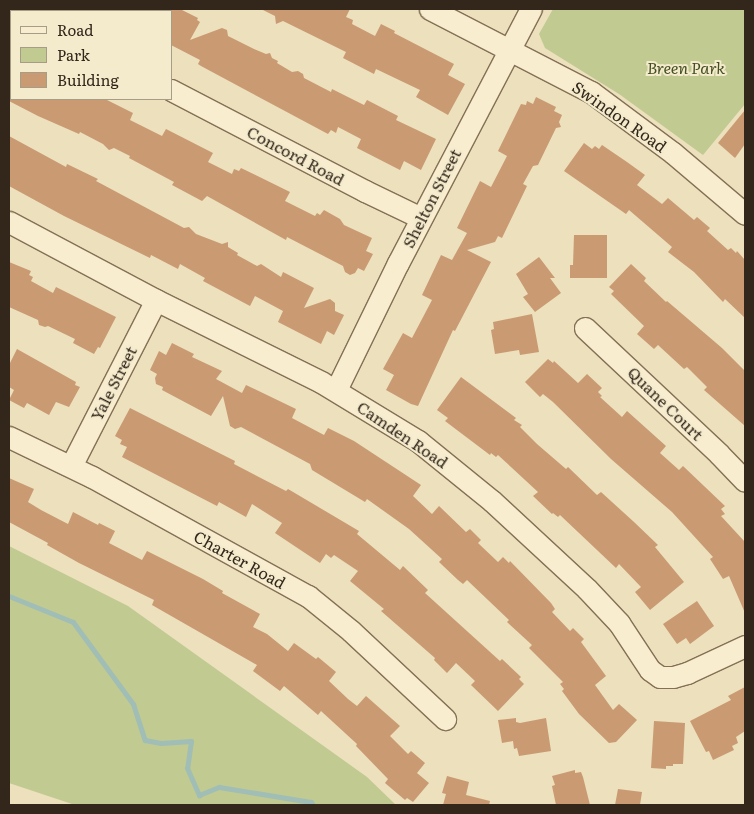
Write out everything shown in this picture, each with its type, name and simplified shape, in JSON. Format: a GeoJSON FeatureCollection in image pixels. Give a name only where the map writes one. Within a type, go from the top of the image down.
{"type":"FeatureCollection","features":[{"type":"Feature","properties":{"kind":"street","name":"Swindon Road"},"geometry":{"type":"LineString","coordinates":[[430,9],[591,92],[674,153],[745,214]]}},
{"type":"Feature","properties":{"kind":"street","name":"Shelton Street"},"geometry":{"type":"LineString","coordinates":[[336,390],[421,218],[531,9]]}},
{"type":"Feature","properties":{"kind":"street","name":"Concord Road"},"geometry":{"type":"LineString","coordinates":[[172,91],[421,218]]}},
{"type":"Feature","properties":{"kind":"street","name":"Camden Road"},"geometry":{"type":"LineString","coordinates":[[9,222],[156,300],[336,390],[418,441],[492,501],[545,549],[619,623],[650,670],[660,676],[674,677],[745,646]]}},
{"type":"Feature","properties":{"kind":"street","name":"Yale Street"},"geometry":{"type":"LineString","coordinates":[[71,466],[156,300]]}},
{"type":"Feature","properties":{"kind":"street","name":"Quane Court"},"geometry":{"type":"LineString","coordinates":[[585,328],[720,454],[745,481]]}},
{"type":"Feature","properties":{"kind":"street","name":"Charter Road"},"geometry":{"type":"LineString","coordinates":[[9,437],[71,466],[262,569],[308,596],[351,631],[445,718]]}},
{"type":"Feature","properties":{"kind":"green space","name":"Breen Park"},"geometry":{"type":"Polygon","coordinates":[[[553,9],[745,9],[745,104],[703,155],[619,94],[545,48],[539,34],[553,9]]]}},
{"type":"Feature","properties":{"kind":"green space"},"geometry":{"type":"Polygon","coordinates":[[[9,546],[128,606],[367,777],[396,805],[75,805],[9,783],[9,546]]]}},
{"type":"Feature","properties":{"kind":"building"},"geometry":{"type":"Polygon","coordinates":[[[180,9],[198,18],[197,20],[200,22],[190,40],[222,28],[227,30],[228,36],[266,54],[270,53],[272,58],[278,61],[277,63],[292,72],[298,71],[303,74],[304,78],[331,92],[332,89],[364,105],[367,100],[398,116],[396,120],[436,139],[421,170],[404,161],[400,170],[357,148],[361,139],[338,127],[336,133],[331,130],[328,134],[201,66],[198,64],[200,60],[172,46],[171,10],[180,9]]]}},
{"type":"Feature","properties":{"kind":"building"},"geometry":{"type":"Polygon","coordinates":[[[261,9],[350,9],[346,17],[353,20],[352,24],[375,36],[381,24],[395,31],[394,33],[454,64],[448,75],[465,84],[448,115],[416,97],[420,90],[376,69],[374,74],[343,58],[346,52],[283,21],[276,24],[275,16],[261,9]]]}},
{"type":"Feature","properties":{"kind":"building"},"geometry":{"type":"Polygon","coordinates":[[[536,97],[556,107],[554,111],[562,115],[559,122],[561,127],[556,128],[538,165],[533,166],[523,184],[527,186],[502,238],[498,236],[495,242],[467,250],[491,262],[455,331],[453,330],[418,406],[411,404],[386,390],[394,375],[383,369],[403,333],[412,338],[432,300],[422,295],[441,255],[452,260],[467,233],[457,228],[480,181],[491,187],[507,156],[498,151],[521,104],[526,105],[527,101],[533,104],[536,97]]]}},
{"type":"Feature","properties":{"kind":"building"},"geometry":{"type":"Polygon","coordinates":[[[9,99],[107,100],[133,113],[130,120],[162,136],[166,129],[213,153],[208,162],[232,174],[234,169],[239,171],[241,168],[290,192],[285,201],[315,216],[317,213],[320,215],[324,210],[340,219],[344,225],[372,238],[366,251],[373,254],[364,271],[358,268],[355,273],[350,275],[345,272],[343,266],[287,237],[286,240],[207,196],[202,201],[172,185],[174,182],[129,158],[130,156],[114,148],[109,150],[103,144],[80,132],[79,134],[9,101],[9,99]]]}},
{"type":"Feature","properties":{"kind":"building"},"geometry":{"type":"Polygon","coordinates":[[[745,110],[745,144],[735,158],[718,143],[745,110]]]}},
{"type":"Feature","properties":{"kind":"building"},"geometry":{"type":"Polygon","coordinates":[[[9,136],[66,167],[67,164],[98,179],[96,181],[184,228],[189,227],[196,234],[222,244],[228,242],[228,247],[238,253],[237,255],[257,266],[261,264],[281,277],[283,272],[314,288],[304,308],[330,299],[335,303],[335,311],[344,315],[334,335],[327,331],[321,344],[278,322],[283,311],[255,296],[250,306],[203,281],[205,278],[180,264],[178,269],[151,255],[150,258],[64,216],[9,186],[9,136]]]}},
{"type":"Feature","properties":{"kind":"building"},"geometry":{"type":"Polygon","coordinates":[[[584,143],[592,149],[595,146],[599,149],[602,145],[627,162],[645,175],[637,185],[662,204],[668,198],[694,220],[697,217],[710,228],[707,231],[728,250],[731,248],[736,253],[737,251],[745,260],[745,318],[725,299],[723,302],[694,272],[668,252],[672,247],[629,210],[626,214],[564,171],[584,143]]]}},
{"type":"Feature","properties":{"kind":"building"},"geometry":{"type":"Polygon","coordinates":[[[574,235],[607,235],[607,278],[570,278],[570,265],[573,265],[574,235]]]}},
{"type":"Feature","properties":{"kind":"building"},"geometry":{"type":"Polygon","coordinates":[[[539,257],[555,278],[550,278],[561,293],[535,312],[523,297],[528,294],[516,274],[539,257]]]}},
{"type":"Feature","properties":{"kind":"building"},"geometry":{"type":"Polygon","coordinates":[[[9,262],[31,271],[29,275],[33,277],[31,281],[53,293],[56,287],[116,317],[100,348],[98,347],[94,354],[73,343],[75,339],[48,326],[39,325],[38,320],[9,307],[9,262]]]}},
{"type":"Feature","properties":{"kind":"building"},"geometry":{"type":"Polygon","coordinates":[[[631,264],[646,278],[644,281],[666,302],[722,348],[745,371],[745,426],[704,390],[707,387],[687,367],[684,369],[658,345],[654,349],[637,334],[644,326],[611,294],[614,291],[609,287],[631,264]]]}},
{"type":"Feature","properties":{"kind":"building"},"geometry":{"type":"Polygon","coordinates":[[[532,314],[539,352],[520,355],[519,350],[495,354],[491,330],[494,329],[493,322],[532,314]]]}},
{"type":"Feature","properties":{"kind":"building"},"geometry":{"type":"Polygon","coordinates":[[[172,343],[194,354],[192,357],[222,371],[216,379],[242,393],[246,385],[296,409],[292,418],[324,435],[328,428],[354,441],[421,485],[413,496],[432,514],[439,506],[466,532],[470,529],[481,540],[478,543],[498,562],[503,557],[509,563],[510,561],[551,603],[555,609],[552,612],[570,631],[573,628],[584,639],[581,642],[606,676],[595,685],[613,710],[619,704],[637,720],[616,742],[609,743],[579,714],[562,691],[564,689],[560,684],[563,682],[529,648],[532,645],[507,622],[509,620],[467,580],[463,584],[458,580],[439,562],[442,559],[409,529],[367,499],[365,502],[312,470],[310,464],[241,427],[235,429],[230,426],[223,396],[211,416],[162,390],[163,387],[156,384],[155,378],[157,374],[150,370],[159,351],[166,355],[172,343]]]}},
{"type":"Feature","properties":{"kind":"building"},"geometry":{"type":"Polygon","coordinates":[[[17,349],[76,382],[75,385],[80,387],[69,407],[56,402],[49,415],[27,403],[24,408],[9,400],[14,390],[9,387],[9,365],[17,349]]]}},
{"type":"Feature","properties":{"kind":"building"},"geometry":{"type":"Polygon","coordinates":[[[548,359],[553,363],[554,361],[578,383],[587,374],[602,388],[598,392],[602,396],[600,397],[622,417],[627,411],[666,446],[660,453],[679,470],[683,466],[725,506],[721,509],[725,514],[721,516],[745,542],[745,613],[729,576],[723,579],[710,559],[713,557],[672,512],[611,459],[553,402],[543,394],[540,397],[525,382],[548,359]]]}},
{"type":"Feature","properties":{"kind":"building"},"geometry":{"type":"Polygon","coordinates":[[[461,377],[516,418],[514,420],[522,425],[520,427],[537,444],[566,469],[568,467],[597,495],[601,492],[634,522],[658,545],[655,547],[684,582],[650,610],[635,592],[641,587],[619,564],[616,568],[560,515],[558,517],[552,514],[533,496],[538,492],[498,455],[496,457],[491,453],[490,455],[445,421],[448,418],[437,410],[461,377]]]}},
{"type":"Feature","properties":{"kind":"building"},"geometry":{"type":"Polygon","coordinates":[[[130,408],[235,461],[234,464],[286,491],[288,489],[359,531],[357,534],[400,570],[403,566],[428,590],[425,593],[500,661],[502,659],[521,677],[519,679],[524,684],[498,711],[471,685],[475,681],[456,663],[447,673],[434,660],[435,658],[381,611],[384,609],[350,581],[358,571],[334,555],[331,558],[326,554],[320,563],[275,533],[282,523],[252,504],[246,517],[219,502],[217,506],[122,457],[127,447],[120,444],[122,440],[115,436],[130,408]]]}},
{"type":"Feature","properties":{"kind":"building"},"geometry":{"type":"Polygon","coordinates":[[[9,478],[34,489],[28,502],[41,510],[68,524],[73,512],[98,525],[99,523],[115,531],[109,543],[142,560],[147,551],[203,579],[223,591],[222,593],[260,614],[253,627],[267,634],[288,651],[294,643],[316,659],[318,657],[336,672],[329,681],[348,699],[357,706],[366,696],[400,726],[390,736],[408,754],[411,751],[425,763],[417,773],[429,783],[413,802],[407,798],[405,800],[385,783],[388,779],[356,746],[357,744],[321,711],[318,715],[284,686],[280,691],[253,671],[257,665],[152,605],[154,600],[79,563],[47,545],[48,543],[9,522],[9,478]]]}},
{"type":"Feature","properties":{"kind":"building"},"geometry":{"type":"Polygon","coordinates":[[[697,601],[714,626],[690,644],[686,638],[677,644],[663,624],[697,601]]]}},
{"type":"Feature","properties":{"kind":"building"},"geometry":{"type":"Polygon","coordinates":[[[745,687],[745,731],[736,737],[738,743],[732,746],[734,750],[713,760],[709,751],[706,752],[690,721],[731,700],[728,696],[745,687]]]}},
{"type":"Feature","properties":{"kind":"building"},"geometry":{"type":"Polygon","coordinates":[[[516,718],[516,722],[520,723],[546,718],[551,751],[519,756],[517,748],[514,749],[513,741],[502,743],[498,720],[516,718]]]}},
{"type":"Feature","properties":{"kind":"building"},"geometry":{"type":"Polygon","coordinates":[[[654,721],[685,723],[683,764],[666,766],[666,769],[651,768],[654,721]]]}},
{"type":"Feature","properties":{"kind":"building"},"geometry":{"type":"Polygon","coordinates":[[[575,770],[575,773],[581,772],[590,805],[556,805],[552,786],[555,785],[552,776],[575,770]]]}},
{"type":"Feature","properties":{"kind":"building"},"geometry":{"type":"Polygon","coordinates":[[[447,776],[469,782],[466,795],[490,801],[489,805],[443,805],[446,794],[442,793],[447,776]]]}},
{"type":"Feature","properties":{"kind":"building"},"geometry":{"type":"Polygon","coordinates":[[[618,789],[642,792],[640,805],[615,805],[618,789]]]}},
{"type":"Feature","properties":{"kind":"waterway"},"geometry":{"type":"LineString","coordinates":[[9,596],[73,622],[133,704],[145,740],[161,743],[191,741],[187,768],[199,795],[219,787],[311,802],[313,805]]}}]}
